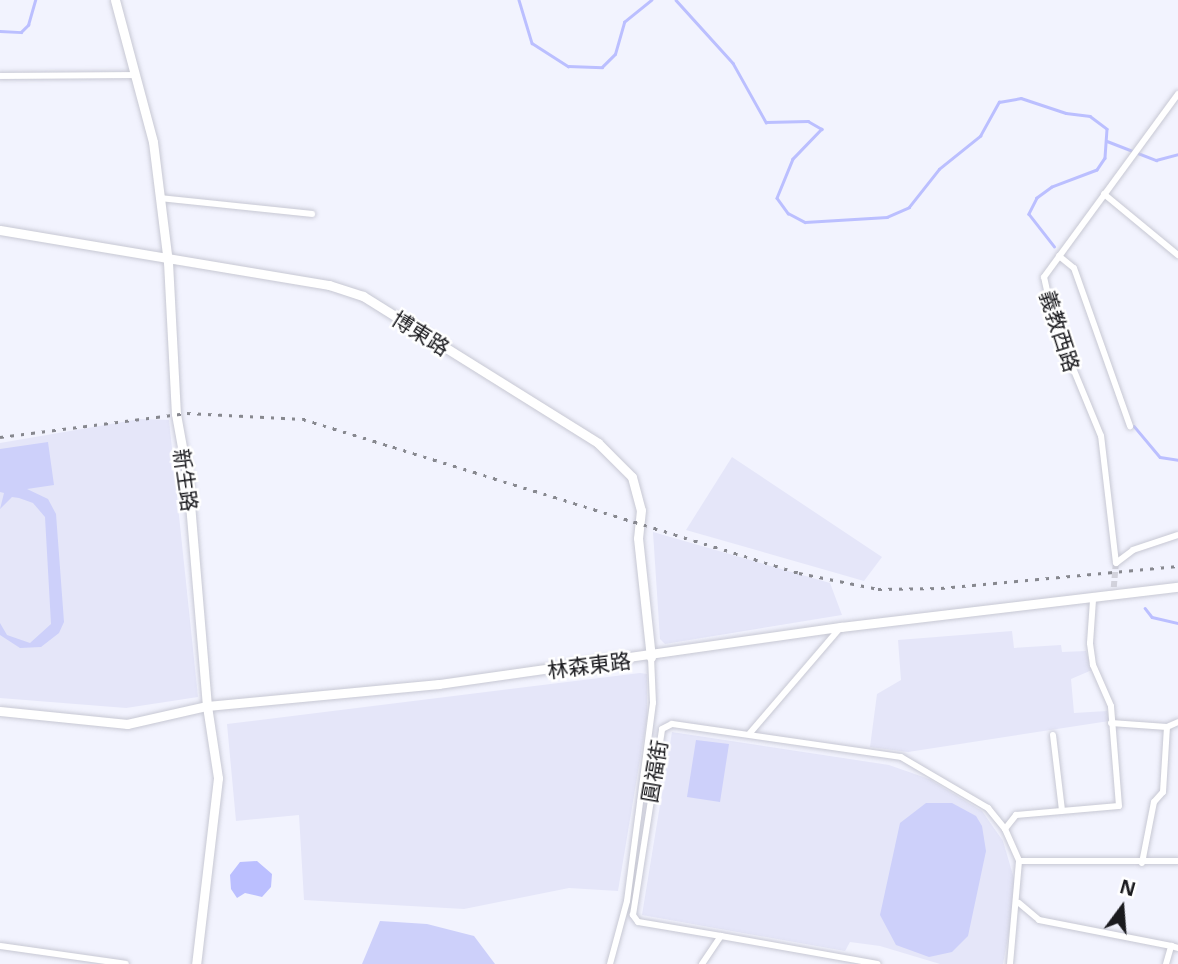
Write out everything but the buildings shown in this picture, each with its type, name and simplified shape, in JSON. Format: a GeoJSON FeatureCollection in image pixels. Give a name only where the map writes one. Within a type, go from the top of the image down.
{"type":"FeatureCollection","features":[{"type":"Feature","properties":{"kind":"street","name":"新生路"},"geometry":{"type":"LineString","coordinates":[[115,0],[150,127],[160,198],[168,262],[176,414],[188,480],[217,799],[196,964]]}},
{"type":"Feature","properties":{"kind":"street"},"geometry":{"type":"LineString","coordinates":[[0,76],[135,75]]}},
{"type":"Feature","properties":{"kind":"street","name":"義教西路"},"geometry":{"type":"LineString","coordinates":[[1178,94],[1044,277],[1045,295],[1101,436],[1116,563],[1133,550],[1178,535]]}},
{"type":"Feature","properties":{"kind":"street"},"geometry":{"type":"LineString","coordinates":[[1104,194],[1178,255]]}},
{"type":"Feature","properties":{"kind":"street"},"geometry":{"type":"LineString","coordinates":[[160,198],[312,214]]}},
{"type":"Feature","properties":{"kind":"street","name":"博東路"},"geometry":{"type":"LineString","coordinates":[[0,230],[168,262],[283,277],[363,296],[598,443],[632,477],[641,510],[638,538],[651,657]]}},
{"type":"Feature","properties":{"kind":"street"},"geometry":{"type":"LineString","coordinates":[[1059,256],[1074,268],[1130,426]]}},
{"type":"Feature","properties":{"kind":"street","name":"林森東路"},"geometry":{"type":"LineString","coordinates":[[0,711],[127,724],[207,706],[651,657],[841,627],[1093,600],[1178,587]]}},
{"type":"Feature","properties":{"kind":"street"},"geometry":{"type":"LineString","coordinates":[[1005,829],[1016,814],[1119,806],[1111,706],[1092,654],[1093,600]]}},
{"type":"Feature","properties":{"kind":"street"},"geometry":{"type":"LineString","coordinates":[[750,733],[841,627]]}},
{"type":"Feature","properties":{"kind":"street","name":"圓福街"},"geometry":{"type":"LineString","coordinates":[[610,964],[627,901],[653,703],[651,657]]}},
{"type":"Feature","properties":{"kind":"street"},"geometry":{"type":"LineString","coordinates":[[1111,723],[1167,727],[1178,722]]}},
{"type":"Feature","properties":{"kind":"street","name":"圓福街"},"geometry":{"type":"LineString","coordinates":[[722,936],[638,922],[634,915],[640,864],[662,729],[672,724],[750,733]]}},
{"type":"Feature","properties":{"kind":"street"},"geometry":{"type":"LineString","coordinates":[[1142,863],[1154,802],[1163,792],[1167,727]]}},
{"type":"Feature","properties":{"kind":"street"},"geometry":{"type":"LineString","coordinates":[[750,733],[901,757],[973,796],[1005,829],[1019,861],[1019,902],[1010,964]]}},
{"type":"Feature","properties":{"kind":"street"},"geometry":{"type":"LineString","coordinates":[[1053,735],[1062,810]]}},
{"type":"Feature","properties":{"kind":"street"},"geometry":{"type":"LineString","coordinates":[[1019,861],[1178,861]]}},
{"type":"Feature","properties":{"kind":"street"},"geometry":{"type":"LineString","coordinates":[[1019,902],[1039,920],[1174,947],[1166,964]]}},
{"type":"Feature","properties":{"kind":"street"},"geometry":{"type":"LineString","coordinates":[[702,964],[722,936],[878,964]]}},
{"type":"Feature","properties":{"kind":"street"},"geometry":{"type":"LineString","coordinates":[[0,946],[126,964]]}},
{"type":"Feature","properties":{"kind":"shaded area"},"geometry":{"type":"Polygon","coordinates":[[[140,419],[169,420],[198,697],[126,708],[0,698],[0,443],[140,419]]]}},
{"type":"Feature","properties":{"kind":"shaded area"},"geometry":{"type":"Polygon","coordinates":[[[48,442],[54,485],[27,489],[48,499],[56,514],[64,622],[59,633],[41,647],[20,648],[0,635],[0,623],[7,635],[30,643],[51,624],[45,517],[33,503],[19,498],[12,497],[0,509],[4,493],[0,492],[0,449],[48,442]]]}},
{"type":"Feature","properties":{"kind":"shaded area"},"geometry":{"type":"Polygon","coordinates":[[[732,457],[882,557],[864,581],[686,530],[732,457]]]}},
{"type":"Feature","properties":{"kind":"shaded area"},"geometry":{"type":"Polygon","coordinates":[[[653,532],[830,583],[842,615],[665,644],[660,639],[653,532]]]}},
{"type":"Feature","properties":{"kind":"shaded area"},"geometry":{"type":"Polygon","coordinates":[[[1012,631],[1014,648],[1061,645],[1062,652],[1086,651],[1092,670],[1071,679],[1074,713],[1107,711],[1109,721],[908,752],[870,747],[877,694],[901,680],[898,640],[1012,631]]]}},
{"type":"Feature","properties":{"kind":"shaded area"},"geometry":{"type":"Polygon","coordinates":[[[647,674],[647,718],[618,891],[569,888],[464,909],[304,900],[299,815],[236,821],[227,724],[647,674]]]}},
{"type":"Feature","properties":{"kind":"shaded area"},"geometry":{"type":"Polygon","coordinates":[[[672,732],[889,765],[929,779],[982,811],[1003,841],[1017,889],[1003,964],[940,964],[880,946],[850,942],[845,951],[642,915],[672,732]]]}},
{"type":"Feature","properties":{"kind":"shaded area"},"geometry":{"type":"Polygon","coordinates":[[[696,740],[729,744],[720,802],[687,797],[696,740]]]}},
{"type":"Feature","properties":{"kind":"shaded area"},"geometry":{"type":"Polygon","coordinates":[[[926,803],[952,803],[976,816],[982,826],[986,851],[968,936],[952,952],[929,957],[896,945],[880,915],[900,823],[926,803]]]}},
{"type":"Feature","properties":{"kind":"shaded area"},"geometry":{"type":"Polygon","coordinates":[[[257,861],[272,874],[271,887],[262,897],[245,893],[237,898],[231,889],[230,875],[240,862],[257,861]]]}},
{"type":"Feature","properties":{"kind":"shaded area"},"geometry":{"type":"Polygon","coordinates":[[[380,921],[427,924],[474,936],[495,964],[362,964],[380,921]]]}},
{"type":"Feature","properties":{"kind":"waterway"},"geometry":{"type":"LineString","coordinates":[[0,31],[21,32],[28,25],[35,0]]}},
{"type":"Feature","properties":{"kind":"waterway"},"geometry":{"type":"LineString","coordinates":[[519,0],[532,43],[568,66],[602,67],[615,54],[624,22],[651,0]]}},
{"type":"Feature","properties":{"kind":"waterway"},"geometry":{"type":"LineString","coordinates":[[676,0],[733,63],[766,122],[808,121],[822,129],[793,159],[777,198],[788,213],[805,222],[887,217],[909,207],[939,169],[980,136],[999,102],[1021,98],[1066,113],[1090,116],[1107,129],[1105,158],[1097,170],[1052,187],[1037,198],[1029,214],[1054,246]]}},
{"type":"Feature","properties":{"kind":"waterway"},"geometry":{"type":"LineString","coordinates":[[1107,141],[1156,160],[1178,154]]}},
{"type":"Feature","properties":{"kind":"waterway"},"geometry":{"type":"LineString","coordinates":[[1134,426],[1160,457],[1178,460]]}},
{"type":"Feature","properties":{"kind":"waterway"},"geometry":{"type":"LineString","coordinates":[[1145,608],[1152,617],[1178,623]]}},
{"type":"Feature","properties":{"kind":"tunnel"},"geometry":{"type":"LineString","coordinates":[[1113,596],[1116,563]]}},
{"type":"Feature","properties":{"kind":"railway"},"geometry":{"type":"LineString","coordinates":[[0,437],[187,413],[303,419],[799,573],[878,589],[941,588],[1178,566]]}}]}
